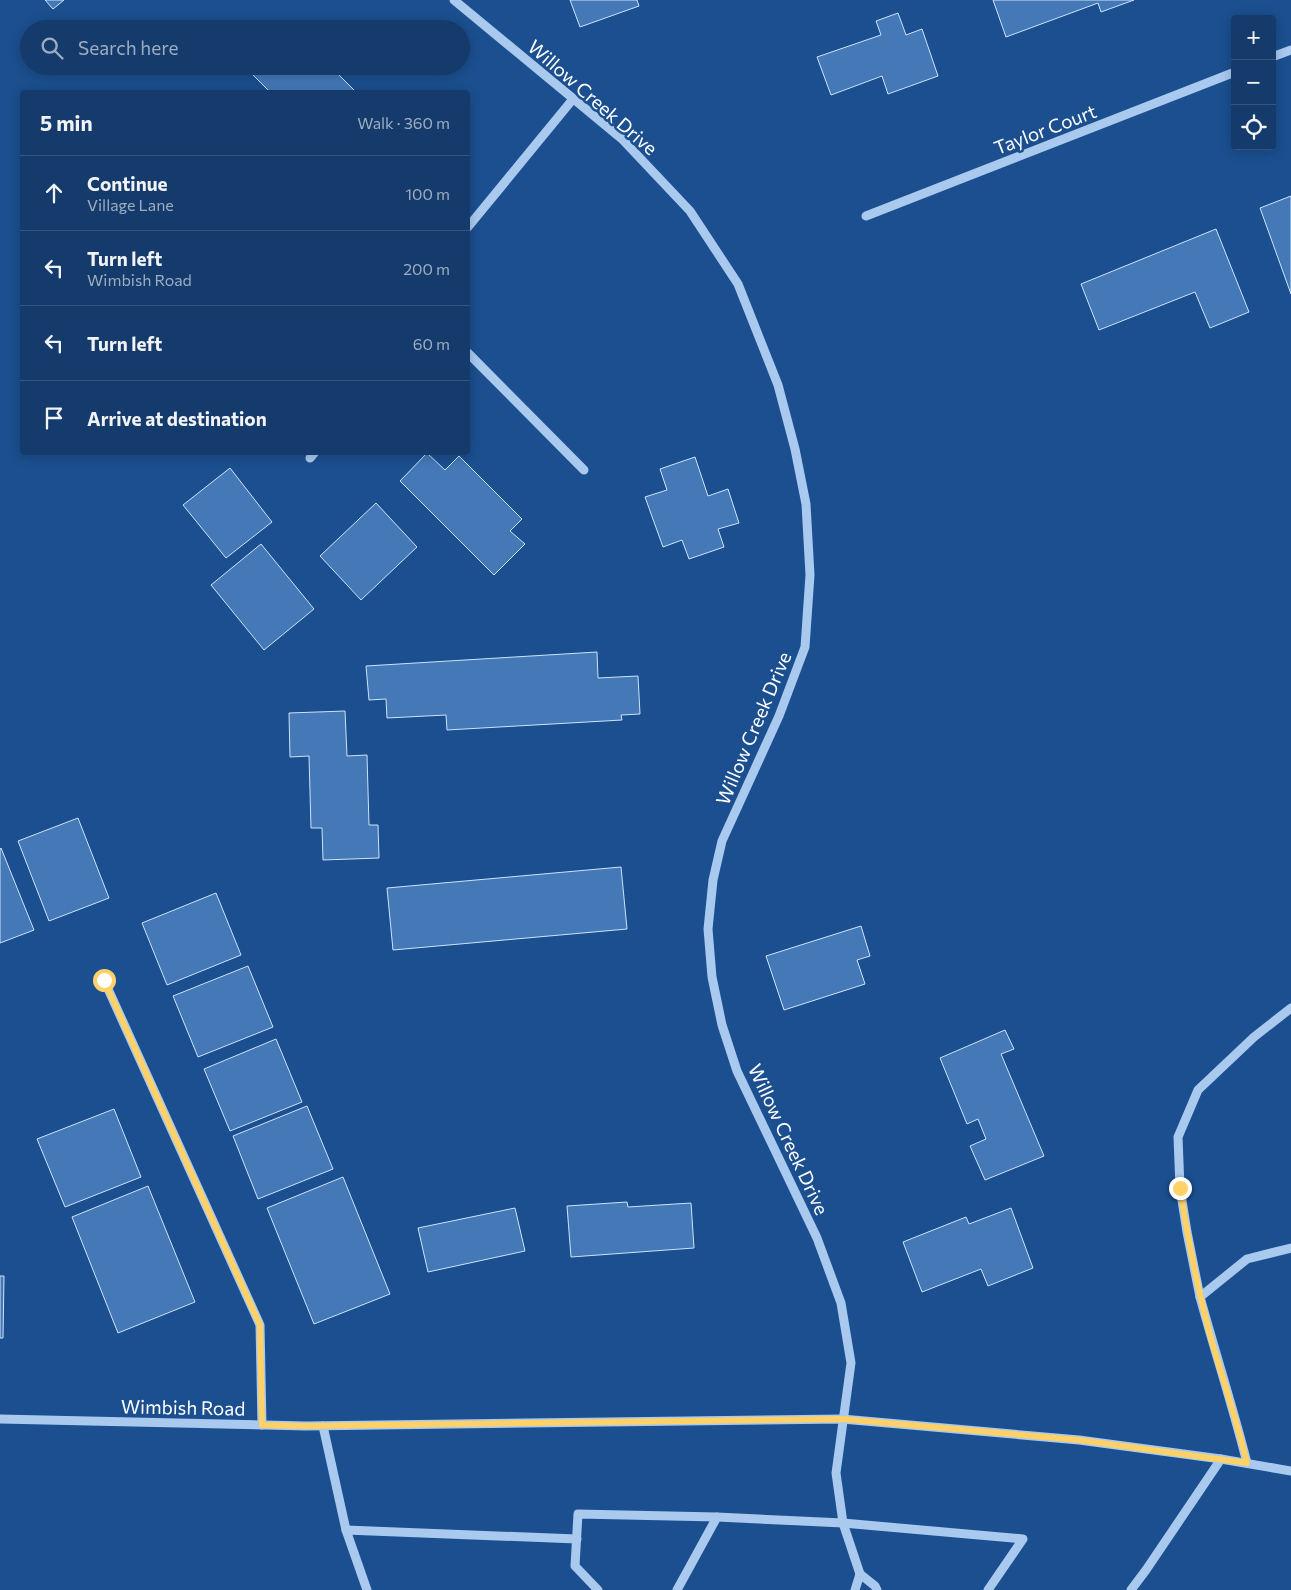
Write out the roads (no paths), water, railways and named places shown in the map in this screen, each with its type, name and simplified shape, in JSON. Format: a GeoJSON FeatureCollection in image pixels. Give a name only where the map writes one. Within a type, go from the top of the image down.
{"type":"FeatureCollection","features":[{"type":"Feature","properties":{"kind":"street","name":"Willow Creek Drive"},"geometry":{"type":"LineString","coordinates":[[454,0],[622,139],[690,211],[738,284],[778,384],[795,448],[806,504],[810,575],[805,647],[778,716],[722,841],[713,880],[708,929],[712,977],[722,1025],[738,1071],[817,1238],[841,1303],[851,1363],[836,1473],[843,1523],[860,1574]]}},
{"type":"Feature","properties":{"kind":"street"},"geometry":{"type":"LineString","coordinates":[[1276,56],[1291,50]]}},
{"type":"Feature","properties":{"kind":"street","name":"Taylor Court"},"geometry":{"type":"LineString","coordinates":[[866,216],[1231,74]]}},
{"type":"Feature","properties":{"kind":"street"},"geometry":{"type":"LineString","coordinates":[[470,225],[573,98]]}},
{"type":"Feature","properties":{"kind":"street"},"geometry":{"type":"LineString","coordinates":[[470,355],[584,470]]}},
{"type":"Feature","properties":{"kind":"street"},"geometry":{"type":"LineString","coordinates":[[104,980],[260,1325],[262,1425]]}},
{"type":"Feature","properties":{"kind":"street"},"geometry":{"type":"LineString","coordinates":[[1247,1463],[1200,1296],[1180,1188],[1178,1137],[1198,1090],[1254,1037],[1291,1008]]}},
{"type":"Feature","properties":{"kind":"street"},"geometry":{"type":"LineString","coordinates":[[1200,1296],[1247,1259],[1291,1248]]}},
{"type":"Feature","properties":{"kind":"street","name":"Wimbish Road"},"geometry":{"type":"LineString","coordinates":[[0,1419],[324,1426],[842,1419],[1079,1440],[1220,1459],[1291,1471]]}},
{"type":"Feature","properties":{"kind":"street"},"geometry":{"type":"LineString","coordinates":[[324,1426],[346,1530],[367,1590]]}},
{"type":"Feature","properties":{"kind":"street"},"geometry":{"type":"LineString","coordinates":[[1131,1590],[1220,1459]]}},
{"type":"Feature","properties":{"kind":"street"},"geometry":{"type":"LineString","coordinates":[[598,1590],[575,1566],[578,1514],[843,1523],[1023,1539],[988,1590]]}},
{"type":"Feature","properties":{"kind":"street"},"geometry":{"type":"LineString","coordinates":[[677,1590],[717,1518]]}},
{"type":"Feature","properties":{"kind":"street"},"geometry":{"type":"LineString","coordinates":[[346,1530],[577,1539]]}},
{"type":"Feature","properties":{"kind":"street"},"geometry":{"type":"LineString","coordinates":[[855,1590],[860,1574],[875,1586],[877,1590]]}}]}
